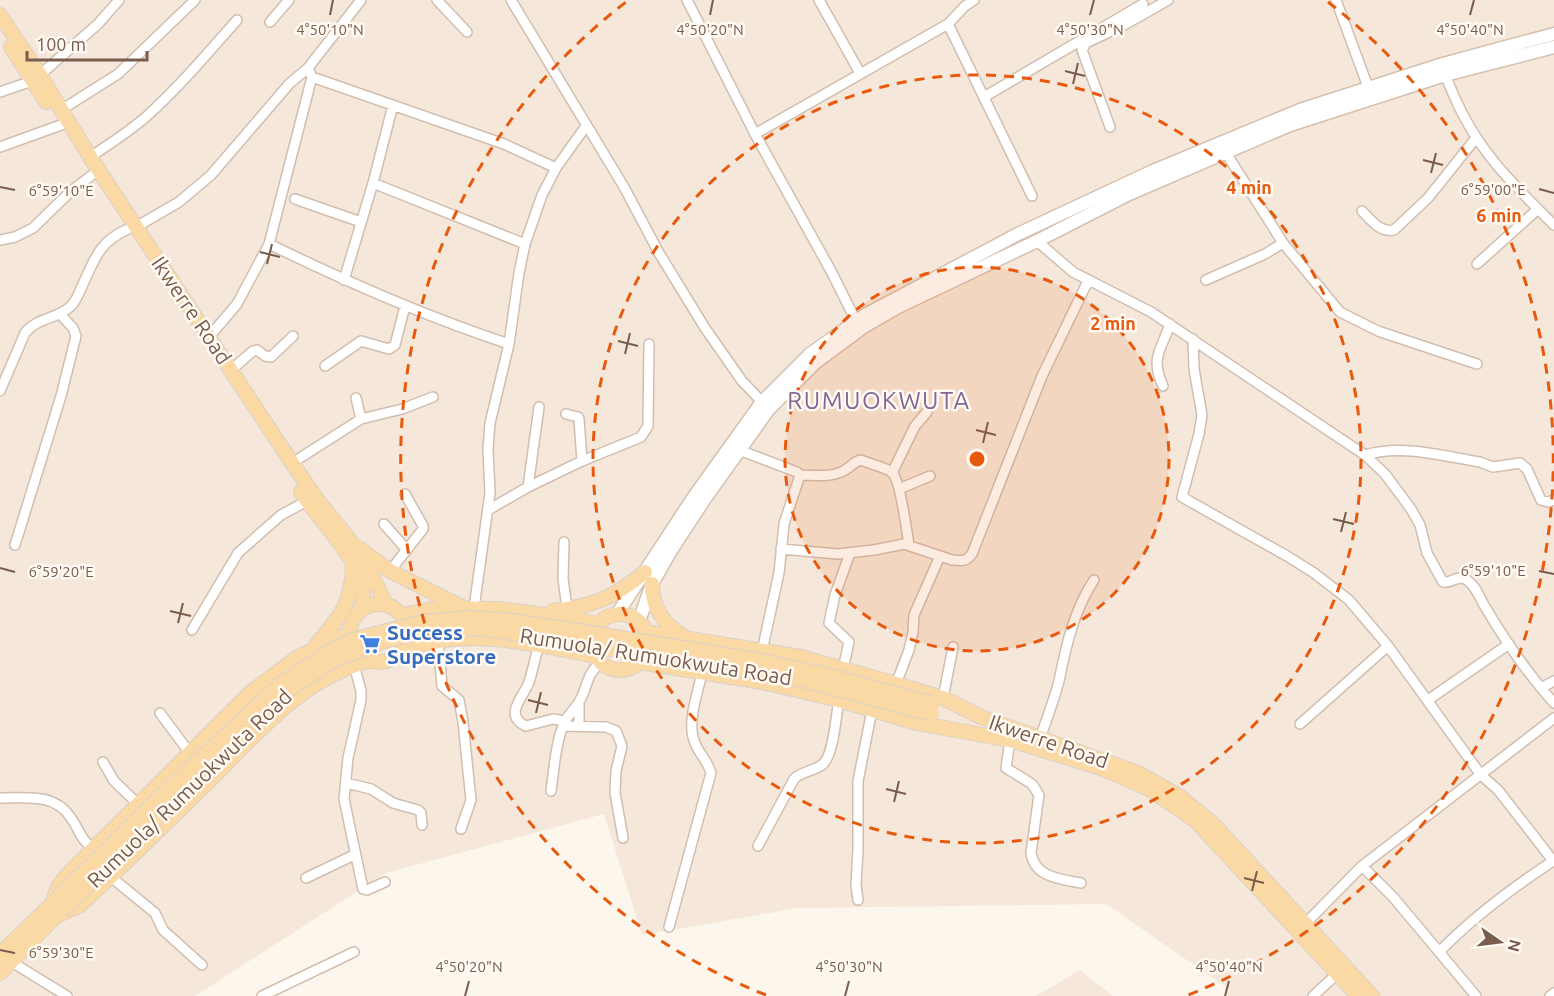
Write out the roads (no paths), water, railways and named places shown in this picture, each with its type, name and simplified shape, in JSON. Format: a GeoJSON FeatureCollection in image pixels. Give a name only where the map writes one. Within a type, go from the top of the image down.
{"type":"FeatureCollection","features":[{"type":"Feature","properties":{"kind":"main road","name":"Ikwerre Road"},"geometry":{"type":"LineString","coordinates":[[0,15],[4,32],[61,110],[132,228],[307,501],[353,565],[362,586],[362,609]]}},
{"type":"Feature","properties":{"kind":"main road"},"geometry":{"type":"LineString","coordinates":[[617,614],[649,578],[689,522],[739,450],[766,405],[815,363],[865,326],[898,307],[1129,194],[1290,125],[1444,70],[1554,34]]}},
{"type":"Feature","properties":{"kind":"main road"},"geometry":{"type":"LineString","coordinates":[[401,652],[408,637],[408,626],[402,615],[386,604],[375,604],[362,609],[354,617],[349,633],[351,643],[356,652],[368,661],[378,663],[388,661],[401,652],[418,645],[438,641],[484,638],[539,645],[599,659],[618,669],[629,668],[639,662],[648,647],[642,626],[649,578],[699,488],[810,354],[856,321],[1018,234],[1143,176],[1300,110],[1368,87],[1554,47]]}},
{"type":"Feature","properties":{"kind":"main road","name":"Ikwerre Road"},"geometry":{"type":"LineString","coordinates":[[36,78],[61,125],[92,175],[209,337],[316,498],[352,543],[386,604]]}},
{"type":"Feature","properties":{"kind":"main road"},"geometry":{"type":"LineString","coordinates":[[352,543],[390,571],[468,608]]}},
{"type":"Feature","properties":{"kind":"main road"},"geometry":{"type":"LineString","coordinates":[[312,650],[336,622],[346,605],[351,591],[353,565]]}},
{"type":"Feature","properties":{"kind":"main road"},"geometry":{"type":"LineString","coordinates":[[533,613],[586,606],[649,578]]}},
{"type":"Feature","properties":{"kind":"main road"},"geometry":{"type":"LineString","coordinates":[[649,578],[652,596],[660,615],[672,629],[690,640]]}},
{"type":"Feature","properties":{"kind":"main road"},"geometry":{"type":"LineString","coordinates":[[402,615],[438,608],[468,608],[533,613],[576,619],[598,625]]}},
{"type":"Feature","properties":{"kind":"main road"},"geometry":{"type":"LineString","coordinates":[[599,659],[593,642],[598,625],[606,618],[617,614],[629,615],[642,626],[690,640],[801,657],[897,684],[936,705],[974,733]]}},
{"type":"Feature","properties":{"kind":"main road","name":"Rumuola/ Rumuokwuta Road"},"geometry":{"type":"LineString","coordinates":[[0,973],[3,955],[291,688],[334,660],[394,639],[421,633],[481,628],[803,680],[936,705]]}},
{"type":"Feature","properties":{"kind":"main road"},"geometry":{"type":"LineString","coordinates":[[349,633],[298,657],[251,692],[189,752],[58,887],[56,908],[79,906],[258,731],[295,699],[325,677],[368,661]]}},
{"type":"Feature","properties":{"kind":"main road","name":"Ikwerre Road"},"geometry":{"type":"LineString","coordinates":[[639,662],[767,683],[839,700],[917,723],[1010,740],[1122,776],[1149,789],[1182,811],[1207,832],[1359,996]]}},
{"type":"Feature","properties":{"kind":"main road","name":"Ikwerre Road"},"geometry":{"type":"LineString","coordinates":[[936,705],[981,717],[1115,763],[1179,796],[1214,825],[1372,996]]}},
{"type":"Feature","properties":{"kind":"street"},"geometry":{"type":"LineString","coordinates":[[0,92],[36,78],[116,4],[106,0]]}},
{"type":"Feature","properties":{"kind":"street"},"geometry":{"type":"LineString","coordinates":[[61,110],[118,74],[195,0]]}},
{"type":"Feature","properties":{"kind":"street"},"geometry":{"type":"LineString","coordinates":[[270,22],[289,0]]}},
{"type":"Feature","properties":{"kind":"street"},"geometry":{"type":"LineString","coordinates":[[209,337],[237,304],[269,244],[310,72],[361,0]]}},
{"type":"Feature","properties":{"kind":"street"},"geometry":{"type":"LineString","coordinates":[[437,0],[467,32]]}},
{"type":"Feature","properties":{"kind":"street"},"geometry":{"type":"LineString","coordinates":[[511,0],[543,50],[624,187],[659,253],[705,327],[742,381],[766,405]]}},
{"type":"Feature","properties":{"kind":"street"},"geometry":{"type":"LineString","coordinates":[[687,0],[755,134],[856,321]]}},
{"type":"Feature","properties":{"kind":"street"},"geometry":{"type":"LineString","coordinates":[[819,0],[860,73]]}},
{"type":"Feature","properties":{"kind":"street"},"geometry":{"type":"LineString","coordinates":[[755,134],[948,24],[964,3],[974,0]]}},
{"type":"Feature","properties":{"kind":"street"},"geometry":{"type":"LineString","coordinates":[[1110,127],[1082,50],[1086,43],[1124,26],[1168,0]]}},
{"type":"Feature","properties":{"kind":"street"},"geometry":{"type":"LineString","coordinates":[[1336,0],[1368,87]]}},
{"type":"Feature","properties":{"kind":"street"},"geometry":{"type":"LineString","coordinates":[[984,97],[1143,4]]}},
{"type":"Feature","properties":{"kind":"street"},"geometry":{"type":"LineString","coordinates":[[90,157],[147,116],[237,20]]}},
{"type":"Feature","properties":{"kind":"street"},"geometry":{"type":"LineString","coordinates":[[948,24],[1032,196]]}},
{"type":"Feature","properties":{"kind":"street"},"geometry":{"type":"LineString","coordinates":[[1444,70],[1459,107],[1476,138],[1510,182],[1554,225]]}},
{"type":"Feature","properties":{"kind":"street"},"geometry":{"type":"LineString","coordinates":[[310,72],[393,105],[504,144],[556,168]]}},
{"type":"Feature","properties":{"kind":"street"},"geometry":{"type":"LineString","coordinates":[[0,391],[25,333],[30,327],[60,314],[74,303],[103,245],[115,234],[132,228],[179,202],[211,174],[290,83],[310,72]]}},
{"type":"Feature","properties":{"kind":"street"},"geometry":{"type":"LineString","coordinates":[[344,280],[393,105]]}},
{"type":"Feature","properties":{"kind":"street"},"geometry":{"type":"LineString","coordinates":[[0,147],[61,125]]}},
{"type":"Feature","properties":{"kind":"street"},"geometry":{"type":"LineString","coordinates":[[468,608],[488,510],[491,479],[488,449],[490,423],[509,344],[525,244],[542,195],[556,168],[586,126]]}},
{"type":"Feature","properties":{"kind":"street"},"geometry":{"type":"LineString","coordinates":[[1362,211],[1381,229],[1388,232],[1394,230],[1428,198],[1476,138]]}},
{"type":"Feature","properties":{"kind":"street"},"geometry":{"type":"LineString","coordinates":[[1226,153],[1283,243],[1341,312],[1377,331],[1476,364]]}},
{"type":"Feature","properties":{"kind":"street"},"geometry":{"type":"LineString","coordinates":[[0,240],[15,237],[33,228],[69,192],[92,175]]}},
{"type":"Feature","properties":{"kind":"street"},"geometry":{"type":"LineString","coordinates":[[373,183],[525,244]]}},
{"type":"Feature","properties":{"kind":"street"},"geometry":{"type":"LineString","coordinates":[[295,199],[361,222]]}},
{"type":"Feature","properties":{"kind":"street"},"geometry":{"type":"LineString","coordinates":[[1477,264],[1538,209]]}},
{"type":"Feature","properties":{"kind":"street"},"geometry":{"type":"LineString","coordinates":[[1037,241],[1059,261],[1088,281],[1151,312],[1365,455],[1386,474],[1411,509],[1420,525],[1427,553],[1443,582],[1448,583],[1459,578],[1466,579],[1475,588],[1509,644],[1554,703]]}},
{"type":"Feature","properties":{"kind":"street"},"geometry":{"type":"LineString","coordinates":[[1206,280],[1265,254],[1283,243]]}},
{"type":"Feature","properties":{"kind":"street"},"geometry":{"type":"LineString","coordinates":[[269,244],[405,306],[509,344]]}},
{"type":"Feature","properties":{"kind":"street"},"geometry":{"type":"LineString","coordinates":[[781,549],[850,553],[892,545],[909,545],[960,561],[968,559],[972,554],[1042,376],[1088,281]]}},
{"type":"Feature","properties":{"kind":"street"},"geometry":{"type":"LineString","coordinates":[[324,366],[361,340],[389,350],[392,348],[405,306]]}},
{"type":"Feature","properties":{"kind":"street"},"geometry":{"type":"LineString","coordinates":[[15,545],[61,396],[76,336],[73,328],[60,314]]}},
{"type":"Feature","properties":{"kind":"street"},"geometry":{"type":"LineString","coordinates":[[1163,387],[1156,367],[1157,354],[1170,324]]}},
{"type":"Feature","properties":{"kind":"street"},"geometry":{"type":"LineString","coordinates":[[231,370],[253,351],[257,350],[271,357],[292,336]]}},
{"type":"Feature","properties":{"kind":"street"},"geometry":{"type":"LineString","coordinates":[[1193,339],[1194,369],[1202,415],[1182,497],[1314,573],[1349,600],[1388,646],[1482,775],[1498,790],[1553,862],[1510,889],[1462,928],[1440,951]]}},
{"type":"Feature","properties":{"kind":"street"},"geometry":{"type":"LineString","coordinates":[[488,510],[582,460],[641,437],[645,433],[648,426],[649,344]]}},
{"type":"Feature","properties":{"kind":"street"},"geometry":{"type":"LineString","coordinates":[[292,463],[361,419],[402,409],[433,397]]}},
{"type":"Feature","properties":{"kind":"street"},"geometry":{"type":"LineString","coordinates":[[356,398],[361,419]]}},
{"type":"Feature","properties":{"kind":"street"},"geometry":{"type":"LineString","coordinates":[[528,487],[538,406]]}},
{"type":"Feature","properties":{"kind":"street"},"geometry":{"type":"LineString","coordinates":[[892,472],[915,426],[927,412]]}},
{"type":"Feature","properties":{"kind":"street"},"geometry":{"type":"LineString","coordinates":[[566,414],[579,419],[582,460]]}},
{"type":"Feature","properties":{"kind":"street"},"geometry":{"type":"LineString","coordinates":[[1365,455],[1396,449],[1480,462],[1493,467],[1520,462],[1527,469],[1540,500],[1554,501]]}},
{"type":"Feature","properties":{"kind":"street"},"geometry":{"type":"LineString","coordinates":[[739,450],[800,475],[834,475],[844,471],[857,460],[892,472],[899,489],[909,545]]}},
{"type":"Feature","properties":{"kind":"street"},"geometry":{"type":"LineString","coordinates":[[762,651],[778,573],[784,524],[800,475]]}},
{"type":"Feature","properties":{"kind":"street"},"geometry":{"type":"LineString","coordinates":[[899,489],[930,476]]}},
{"type":"Feature","properties":{"kind":"street"},"geometry":{"type":"LineString","coordinates":[[390,571],[423,526],[405,494]]}},
{"type":"Feature","properties":{"kind":"street"},"geometry":{"type":"LineString","coordinates":[[192,630],[238,553],[281,515],[307,501]]}},
{"type":"Feature","properties":{"kind":"street"},"geometry":{"type":"LineString","coordinates":[[384,524],[406,549]]}},
{"type":"Feature","properties":{"kind":"street"},"geometry":{"type":"LineString","coordinates":[[564,542],[563,578],[567,609]]}},
{"type":"Feature","properties":{"kind":"street"},"geometry":{"type":"LineString","coordinates":[[843,669],[849,642],[829,623],[835,595],[850,553]]}},
{"type":"Feature","properties":{"kind":"street"},"geometry":{"type":"LineString","coordinates":[[897,684],[909,650],[914,615],[940,556]]}},
{"type":"Feature","properties":{"kind":"street"},"geometry":{"type":"LineString","coordinates":[[1040,738],[1068,641],[1087,590],[1094,580]]}},
{"type":"Feature","properties":{"kind":"street"},"geometry":{"type":"LineString","coordinates":[[438,641],[442,686],[459,700],[463,722],[471,801],[461,829]]}},
{"type":"Feature","properties":{"kind":"street"},"geometry":{"type":"LineString","coordinates":[[1428,700],[1509,644]]}},
{"type":"Feature","properties":{"kind":"street"},"geometry":{"type":"LineString","coordinates":[[539,645],[529,683],[517,703],[517,717],[526,726],[553,719],[564,724],[606,727],[616,730],[622,746],[616,771],[615,793],[623,838]]}},
{"type":"Feature","properties":{"kind":"street"},"geometry":{"type":"LineString","coordinates":[[1300,724],[1388,646]]}},
{"type":"Feature","properties":{"kind":"street"},"geometry":{"type":"LineString","coordinates":[[936,705],[953,647]]}},
{"type":"Feature","properties":{"kind":"street"},"geometry":{"type":"LineString","coordinates":[[551,791],[564,724],[579,702],[590,674],[599,659]]}},
{"type":"Feature","properties":{"kind":"street"},"geometry":{"type":"LineString","coordinates":[[354,665],[361,700],[348,758],[344,799],[363,889],[367,890],[385,882]]}},
{"type":"Feature","properties":{"kind":"street"},"geometry":{"type":"LineString","coordinates":[[669,927],[711,772],[708,763],[696,746],[691,725],[702,672]]}},
{"type":"Feature","properties":{"kind":"street"},"geometry":{"type":"LineString","coordinates":[[1541,688],[1554,681]]}},
{"type":"Feature","properties":{"kind":"street"},"geometry":{"type":"LineString","coordinates":[[758,846],[794,778],[826,761],[839,700]]}},
{"type":"Feature","properties":{"kind":"street"},"geometry":{"type":"LineString","coordinates":[[579,702],[579,726]]}},
{"type":"Feature","properties":{"kind":"street"},"geometry":{"type":"LineString","coordinates":[[858,900],[856,885],[858,782],[872,710]]}},
{"type":"Feature","properties":{"kind":"street"},"geometry":{"type":"LineString","coordinates":[[160,713],[189,752]]}},
{"type":"Feature","properties":{"kind":"street"},"geometry":{"type":"LineString","coordinates":[[1305,924],[1362,866],[1554,718]]}},
{"type":"Feature","properties":{"kind":"street"},"geometry":{"type":"LineString","coordinates":[[1010,740],[1006,768],[1032,784],[1039,795],[1032,860],[1036,867],[1053,878],[1081,883]]}},
{"type":"Feature","properties":{"kind":"street"},"geometry":{"type":"LineString","coordinates":[[103,762],[114,781],[138,804]]}},
{"type":"Feature","properties":{"kind":"street"},"geometry":{"type":"LineString","coordinates":[[346,783],[371,789],[393,803],[418,810],[421,813],[422,825]]}},
{"type":"Feature","properties":{"kind":"street"},"geometry":{"type":"LineString","coordinates":[[1,798],[37,798],[58,804],[70,816],[82,839],[93,849]]}},
{"type":"Feature","properties":{"kind":"street"},"geometry":{"type":"LineString","coordinates":[[306,878],[354,855]]}},
{"type":"Feature","properties":{"kind":"street"},"geometry":{"type":"LineString","coordinates":[[1362,866],[1393,897],[1440,951],[1474,995]]}},
{"type":"Feature","properties":{"kind":"street"},"geometry":{"type":"LineString","coordinates":[[111,877],[155,913],[163,930],[202,965]]}},
{"type":"Feature","properties":{"kind":"street"},"geometry":{"type":"LineString","coordinates":[[262,996],[354,952]]}},
{"type":"Feature","properties":{"kind":"street"},"geometry":{"type":"LineString","coordinates":[[3,955],[67,996]]}},
{"type":"Feature","properties":{"kind":"street"},"geometry":{"type":"LineString","coordinates":[[1313,996],[1337,974]]}},
{"type":"Feature","properties":{"kind":"street"},"geometry":{"type":"LineString","coordinates":[[1550,996],[1554,993]]}},
{"type":"Feature","properties":{"kind":"place","name":"Success Superstore"},"geometry":{"type":"Point","coordinates":[370,644]}},
{"type":"Feature","properties":{"kind":"district","name":"RUMUOKWUTA"},"geometry":{"type":"Point","coordinates":[879,400]}}]}
